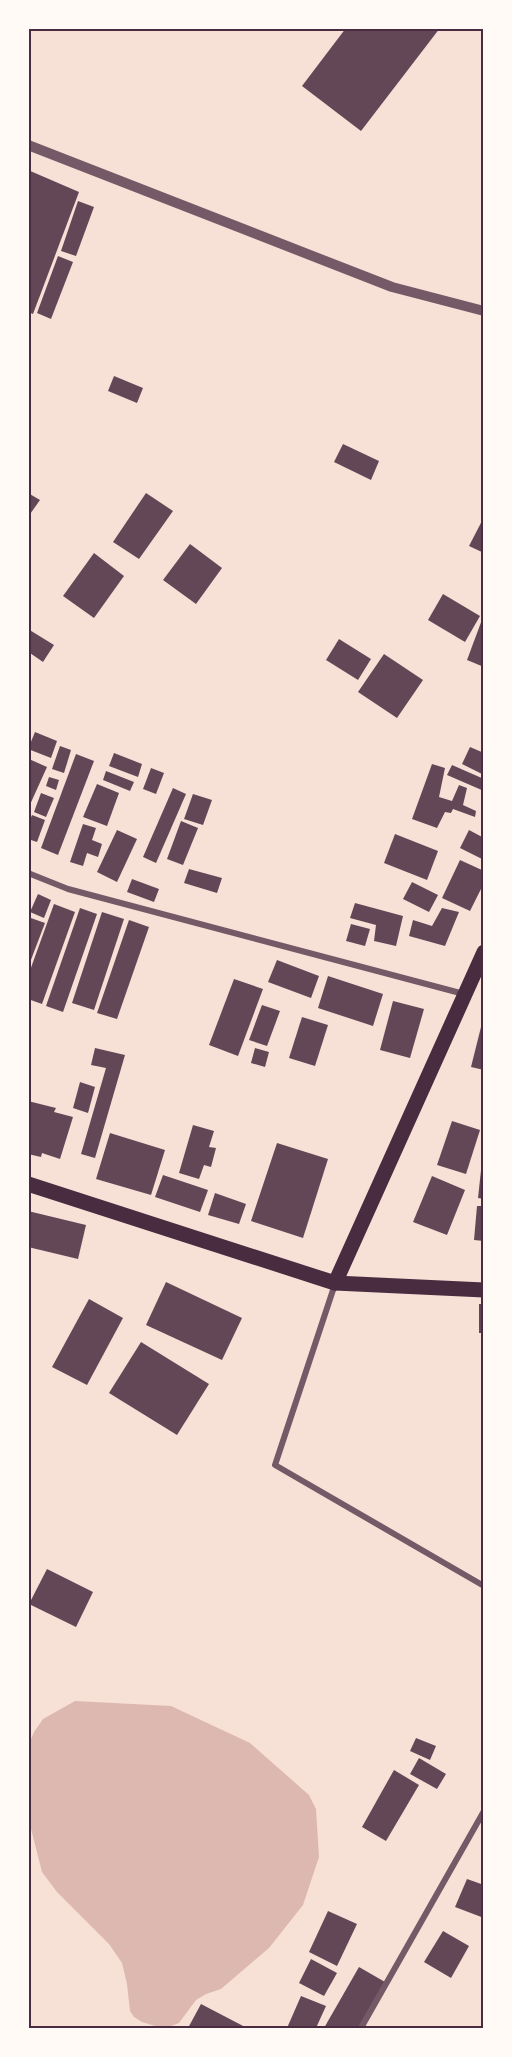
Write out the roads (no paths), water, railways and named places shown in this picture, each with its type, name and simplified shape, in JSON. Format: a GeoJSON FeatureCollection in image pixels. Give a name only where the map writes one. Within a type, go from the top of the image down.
{"type":"FeatureCollection","features":[{"type":"Feature","properties":{"kind":"main road"},"geometry":{"type":"LineString","coordinates":[[335,1283],[483,952]]}},
{"type":"Feature","properties":{"kind":"main road"},"geometry":{"type":"LineString","coordinates":[[28,1184],[335,1283],[483,1290]]}},
{"type":"Feature","properties":{"kind":"street"},"geometry":{"type":"LineString","coordinates":[[28,145],[393,287],[483,311]]}},
{"type":"Feature","properties":{"kind":"street"},"geometry":{"type":"LineString","coordinates":[[28,873],[68,889],[465,994]]}},
{"type":"Feature","properties":{"kind":"street"},"geometry":{"type":"LineString","coordinates":[[335,1283],[275,1465],[483,1586]]}},
{"type":"Feature","properties":{"kind":"street"},"geometry":{"type":"LineString","coordinates":[[361,2028],[483,1811]]}}]}
